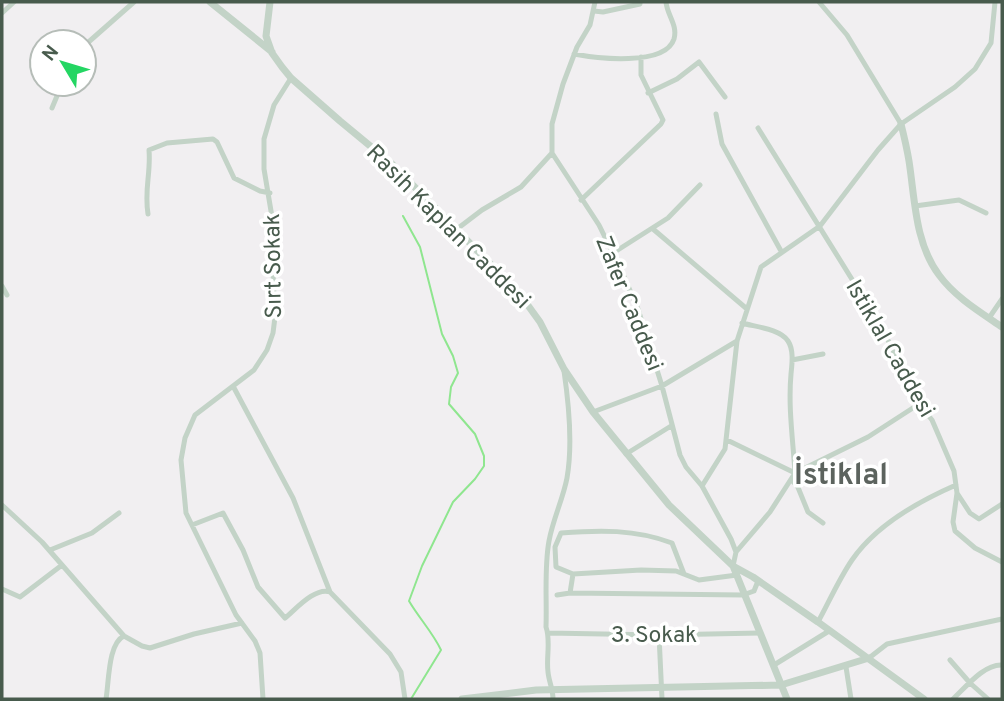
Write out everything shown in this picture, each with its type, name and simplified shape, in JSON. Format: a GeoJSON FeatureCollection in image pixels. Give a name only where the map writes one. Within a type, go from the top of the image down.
{"type":"FeatureCollection","features":[{"type":"Feature","properties":{"kind":"street"},"geometry":{"type":"LineString","coordinates":[[2,13],[14,2]]}},
{"type":"Feature","properties":{"kind":"street"},"geometry":{"type":"LineString","coordinates":[[98,34],[134,2]]}},
{"type":"Feature","properties":{"kind":"street"},"geometry":{"type":"LineString","coordinates":[[210,2],[272,53]]}},
{"type":"Feature","properties":{"kind":"street","name":"Rasih Kaplan Caddesi"},"geometry":{"type":"LineString","coordinates":[[270,2],[266,36],[272,53],[290,78],[392,164],[530,306],[564,369],[593,412],[669,505],[733,566],[818,622],[924,699]]}},
{"type":"Feature","properties":{"kind":"street"},"geometry":{"type":"LineString","coordinates":[[457,229],[482,210],[521,187],[552,153],[552,124],[574,54],[590,25],[595,2]]}},
{"type":"Feature","properties":{"kind":"street"},"geometry":{"type":"LineString","coordinates":[[594,11],[626,8],[640,2]]}},
{"type":"Feature","properties":{"kind":"street"},"geometry":{"type":"LineString","coordinates":[[574,54],[601,60],[655,55],[670,46],[673,41],[675,29],[666,2]]}},
{"type":"Feature","properties":{"kind":"street"},"geometry":{"type":"LineString","coordinates":[[819,2],[846,35],[901,124],[909,158],[920,237],[939,275],[954,291],[1002,327]]}},
{"type":"Feature","properties":{"kind":"street"},"geometry":{"type":"LineString","coordinates":[[702,486],[721,456],[727,440],[737,341],[761,267],[820,226],[878,149],[901,124],[955,87],[975,69],[991,44],[995,2]]}},
{"type":"Feature","properties":{"kind":"street"},"geometry":{"type":"LineString","coordinates":[[581,200],[663,120],[641,75],[641,57]]}},
{"type":"Feature","properties":{"kind":"street"},"geometry":{"type":"LineString","coordinates":[[648,93],[677,79],[699,62],[725,97]]}},
{"type":"Feature","properties":{"kind":"street","name":"Sırt Sokak"},"geometry":{"type":"LineString","coordinates":[[263,699],[260,653],[236,615],[186,513],[181,475],[185,438],[195,415],[254,370],[273,333],[274,229],[270,192],[264,169],[264,139],[274,105],[290,78]]}},
{"type":"Feature","properties":{"kind":"street"},"geometry":{"type":"LineString","coordinates":[[52,108],[56,98]]}},
{"type":"Feature","properties":{"kind":"street"},"geometry":{"type":"LineString","coordinates":[[716,114],[722,144],[781,251]]}},
{"type":"Feature","properties":{"kind":"street","name":"Istiklal Caddesi"},"geometry":{"type":"LineString","coordinates":[[758,128],[886,336],[919,404],[932,420],[954,471],[957,493],[953,522],[955,531],[975,548],[1002,562]]}},
{"type":"Feature","properties":{"kind":"street"},"geometry":{"type":"LineString","coordinates":[[148,214],[145,191],[150,171],[149,150],[167,143],[213,139],[234,178],[260,191],[270,192]]}},
{"type":"Feature","properties":{"kind":"street","name":"Zafer Caddesi"},"geometry":{"type":"LineString","coordinates":[[552,153],[614,253],[638,309],[683,462],[702,486],[736,552]]}},
{"type":"Feature","properties":{"kind":"street"},"geometry":{"type":"LineString","coordinates":[[614,253],[668,218],[700,185]]}},
{"type":"Feature","properties":{"kind":"street"},"geometry":{"type":"LineString","coordinates":[[915,206],[959,200],[986,213]]}},
{"type":"Feature","properties":{"kind":"street"},"geometry":{"type":"LineString","coordinates":[[653,229],[747,309]]}},
{"type":"Feature","properties":{"kind":"street"},"geometry":{"type":"LineString","coordinates":[[2,286],[7,295]]}},
{"type":"Feature","properties":{"kind":"street"},"geometry":{"type":"LineString","coordinates":[[989,318],[1002,299]]}},
{"type":"Feature","properties":{"kind":"street"},"geometry":{"type":"LineString","coordinates":[[743,323],[776,332],[786,338],[791,348],[789,396],[795,473]]}},
{"type":"Feature","properties":{"kind":"street"},"geometry":{"type":"LineString","coordinates":[[593,412],[662,386],[737,341]]}},
{"type":"Feature","properties":{"kind":"street"},"geometry":{"type":"LineString","coordinates":[[792,360],[823,355]]}},
{"type":"Feature","properties":{"kind":"street"},"geometry":{"type":"LineString","coordinates":[[553,699],[548,670],[546,627],[549,541],[569,462],[568,404],[564,369]]}},
{"type":"Feature","properties":{"kind":"street"},"geometry":{"type":"LineString","coordinates":[[233,386],[293,498],[330,592],[390,653],[401,672],[405,699]]}},
{"type":"Feature","properties":{"kind":"street"},"geometry":{"type":"LineString","coordinates":[[786,699],[736,576],[733,566],[736,552],[770,512],[795,473],[867,437],[919,404]]}},
{"type":"Feature","properties":{"kind":"street"},"geometry":{"type":"LineString","coordinates":[[626,454],[671,426]]}},
{"type":"Feature","properties":{"kind":"street"},"geometry":{"type":"LineString","coordinates":[[727,440],[795,473]]}},
{"type":"Feature","properties":{"kind":"street"},"geometry":{"type":"LineString","coordinates":[[791,480],[797,485],[808,512],[823,523]]}},
{"type":"Feature","properties":{"kind":"street"},"geometry":{"type":"LineString","coordinates":[[818,622],[852,560],[876,534],[902,513],[956,485]]}},
{"type":"Feature","properties":{"kind":"street"},"geometry":{"type":"LineString","coordinates":[[957,493],[970,513],[979,519],[1002,504]]}},
{"type":"Feature","properties":{"kind":"street"},"geometry":{"type":"LineString","coordinates":[[2,505],[50,550],[124,636],[142,646],[150,648],[242,623]]}},
{"type":"Feature","properties":{"kind":"street"},"geometry":{"type":"LineString","coordinates":[[50,550],[92,533],[119,513]]}},
{"type":"Feature","properties":{"kind":"street"},"geometry":{"type":"LineString","coordinates":[[192,525],[223,513],[243,550],[258,587],[285,618],[314,595],[326,590],[330,592]]}},
{"type":"Feature","properties":{"kind":"street"},"geometry":{"type":"LineString","coordinates":[[684,574],[672,543],[655,537],[604,529],[561,533],[555,547],[556,567],[573,574],[677,571],[684,574],[699,580],[747,573]]}},
{"type":"Feature","properties":{"kind":"street"},"geometry":{"type":"LineString","coordinates":[[2,589],[20,597],[62,565]]}},
{"type":"Feature","properties":{"kind":"street"},"geometry":{"type":"LineString","coordinates":[[570,593],[573,574]]}},
{"type":"Feature","properties":{"kind":"street"},"geometry":{"type":"LineString","coordinates":[[557,594],[743,595],[754,591],[758,581]]}},
{"type":"Feature","properties":{"kind":"street"},"geometry":{"type":"LineString","coordinates":[[462,699],[553,690],[781,685],[846,667],[869,658],[887,644],[1002,619]]}},
{"type":"Feature","properties":{"kind":"street"},"geometry":{"type":"LineString","coordinates":[[774,665],[829,631]]}},
{"type":"Feature","properties":{"kind":"street","name":"3. Sokak"},"geometry":{"type":"LineString","coordinates":[[548,634],[760,633]]}},
{"type":"Feature","properties":{"kind":"street"},"geometry":{"type":"LineString","coordinates":[[659,635],[662,699]]}},
{"type":"Feature","properties":{"kind":"street"},"geometry":{"type":"LineString","coordinates":[[106,699],[112,652],[116,641],[124,636]]}},
{"type":"Feature","properties":{"kind":"street"},"geometry":{"type":"LineString","coordinates":[[950,660],[988,699]]}},
{"type":"Feature","properties":{"kind":"street"},"geometry":{"type":"LineString","coordinates":[[953,699],[993,666],[1002,665]]}},
{"type":"Feature","properties":{"kind":"street"},"geometry":{"type":"LineString","coordinates":[[846,667],[851,699]]}},
{"type":"Feature","properties":{"kind":"waterway"},"geometry":{"type":"LineString","coordinates":[[403,216],[420,247],[442,334],[458,373],[451,387],[449,404],[475,434],[484,456],[484,466],[453,502],[422,566],[409,601],[441,650],[411,699]]}},
{"type":"Feature","properties":{"kind":"district","name":"İstiklal"},"geometry":{"type":"Point","coordinates":[841,474]}}]}
